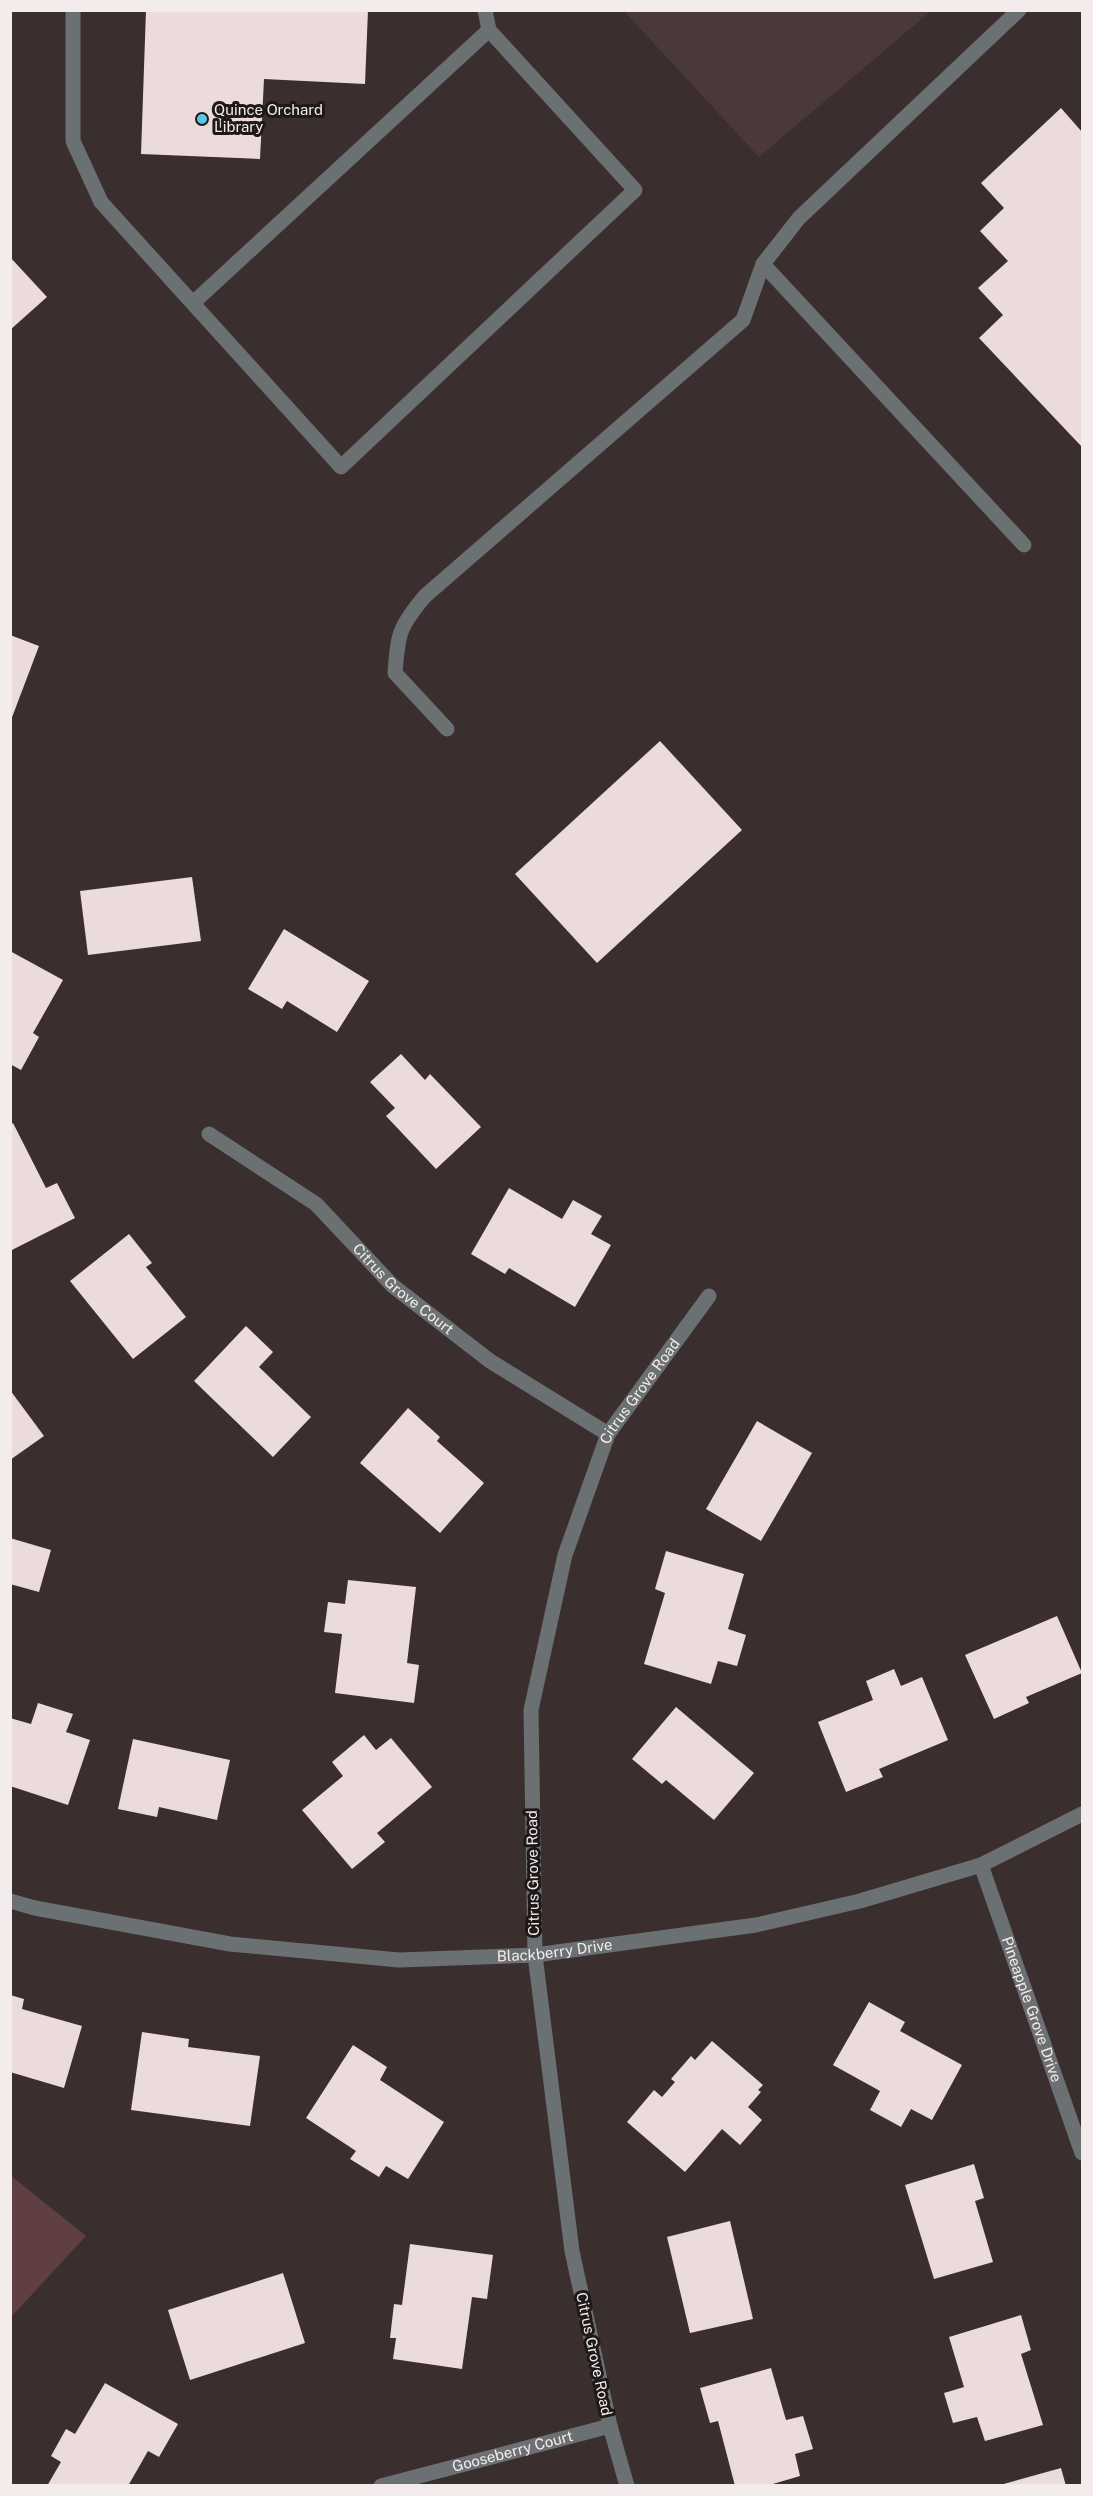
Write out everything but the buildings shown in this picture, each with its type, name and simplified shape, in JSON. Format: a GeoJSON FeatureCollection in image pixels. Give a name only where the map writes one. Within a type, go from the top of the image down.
{"type":"FeatureCollection","features":[{"type":"Feature","properties":{"kind":"street"},"geometry":{"type":"LineString","coordinates":[[73,10],[74,141],[101,202],[342,467],[635,190],[489,30],[485,10]]}},
{"type":"Feature","properties":{"kind":"street"},"geometry":{"type":"LineString","coordinates":[[447,729],[395,673],[397,642],[405,620],[425,596],[743,320],[763,264],[807,210],[1019,10]]}},
{"type":"Feature","properties":{"kind":"street"},"geometry":{"type":"LineString","coordinates":[[193,303],[489,30]]}},
{"type":"Feature","properties":{"kind":"street"},"geometry":{"type":"LineString","coordinates":[[763,264],[1024,545]]}},
{"type":"Feature","properties":{"kind":"street","name":"Citrus Grove Court"},"geometry":{"type":"LineString","coordinates":[[209,1134],[316,1204],[393,1286],[490,1361],[608,1434]]}},
{"type":"Feature","properties":{"kind":"street","name":"Citrus Grove Road"},"geometry":{"type":"LineString","coordinates":[[627,2486],[610,2426],[572,2251],[535,1955],[531,1710],[565,1555],[608,1434],[709,1296]]}},
{"type":"Feature","properties":{"kind":"street","name":"Blackberry Drive"},"geometry":{"type":"LineString","coordinates":[[10,1901],[35,1908],[230,1944],[399,1960],[535,1955],[756,1926],[860,1900],[981,1865],[1083,1814]]}},
{"type":"Feature","properties":{"kind":"street","name":"Pineapple Grove Drive"},"geometry":{"type":"LineString","coordinates":[[981,1865],[1083,2153]]}},
{"type":"Feature","properties":{"kind":"street","name":"Gooseberry Court"},"geometry":{"type":"LineString","coordinates":[[381,2486],[610,2426]]}},
{"type":"Feature","properties":{"kind":"shaded area"},"geometry":{"type":"Polygon","coordinates":[[[624,11],[931,11],[759,157],[624,11]]]}},
{"type":"Feature","properties":{"kind":"shaded area"},"geometry":{"type":"Polygon","coordinates":[[[10,2175],[86,2236],[11,2317],[10,2317],[10,2175]]]}},
{"type":"Feature","properties":{"kind":"place","name":"Quince Orchard Library"},"geometry":{"type":"Point","coordinates":[202,119]}}]}
